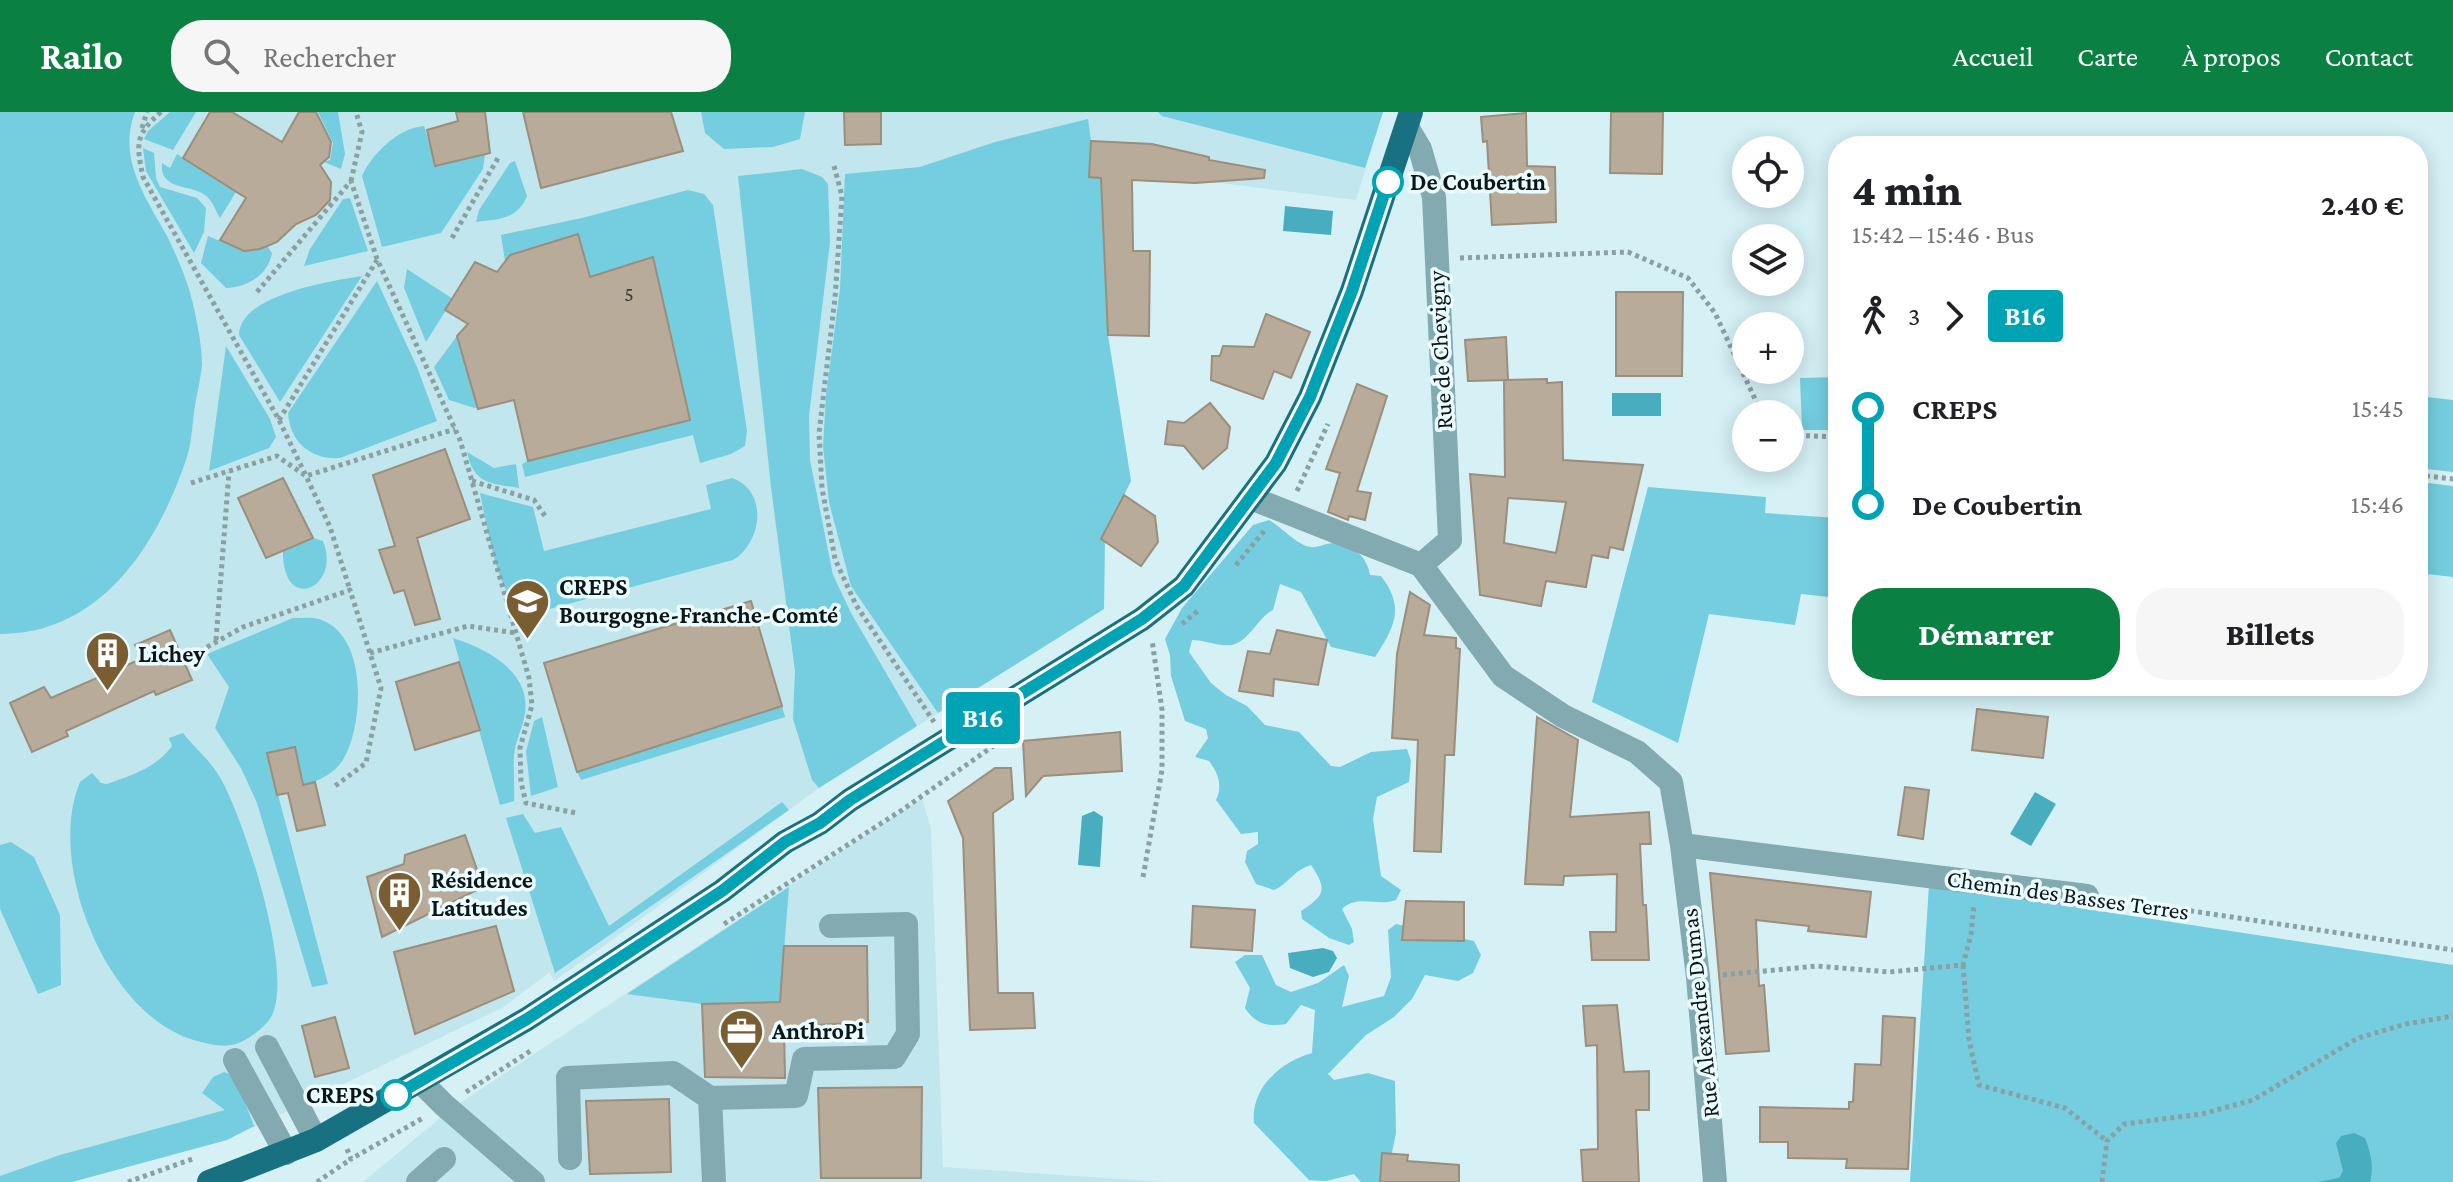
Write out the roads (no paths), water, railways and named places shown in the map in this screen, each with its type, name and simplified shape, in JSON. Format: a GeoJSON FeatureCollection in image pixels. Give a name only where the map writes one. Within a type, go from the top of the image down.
{"type":"FeatureCollection","features":[{"type":"Feature","properties":{"kind":"main road"},"geometry":{"type":"LineString","coordinates":[[209,1182],[238,1177],[316,1140],[527,1019],[722,891],[785,842],[820,823],[850,800],[1142,619],[1184,586],[1276,463],[1310,397],[1352,291],[1409,120]]}},
{"type":"Feature","properties":{"kind":"street","name":"Rue de Chevigny"},"geometry":{"type":"LineString","coordinates":[[1409,120],[1434,197],[1450,540],[1421,565]]}},
{"type":"Feature","properties":{"kind":"street"},"geometry":{"type":"LineString","coordinates":[[1251,498],[1421,565]]}},
{"type":"Feature","properties":{"kind":"street","name":"Rue Alexandre Dumas"},"geometry":{"type":"LineString","coordinates":[[1421,565],[1503,676],[1563,716],[1637,752],[1671,782],[1698,977],[1715,1182]]}},
{"type":"Feature","properties":{"kind":"street","name":"Chemin des Basses Terres"},"geometry":{"type":"LineString","coordinates":[[1682,845],[2087,896]]}},
{"type":"Feature","properties":{"kind":"street"},"geometry":{"type":"LineString","coordinates":[[570,1158],[568,1078],[673,1073],[710,1098],[796,1096],[804,1059],[894,1057],[908,1034],[906,924],[831,926]]}},
{"type":"Feature","properties":{"kind":"street"},"geometry":{"type":"LineString","coordinates":[[267,1047],[316,1140]]}},
{"type":"Feature","properties":{"kind":"street"},"geometry":{"type":"LineString","coordinates":[[235,1060],[286,1153]]}},
{"type":"Feature","properties":{"kind":"street"},"geometry":{"type":"LineString","coordinates":[[420,1081],[533,1182]]}},
{"type":"Feature","properties":{"kind":"street"},"geometry":{"type":"LineString","coordinates":[[710,1098],[714,1182]]}},
{"type":"Feature","properties":{"kind":"street"},"geometry":{"type":"LineString","coordinates":[[418,1182],[444,1159]]}},
{"type":"Feature","properties":{"kind":"place","name":"De Coubertin"},"geometry":{"type":"Point","coordinates":[1388,182]}},
{"type":"Feature","properties":{"kind":"place","name":"CREPS Bourgogne-Franche-Comté"},"geometry":{"type":"Point","coordinates":[528,640]}},
{"type":"Feature","properties":{"kind":"place","name":"Lichey"},"geometry":{"type":"Point","coordinates":[107,693]}},
{"type":"Feature","properties":{"kind":"place","name":"Résidence Latitudes"},"geometry":{"type":"Point","coordinates":[400,933]}},
{"type":"Feature","properties":{"kind":"place","name":"AnthroPi"},"geometry":{"type":"Point","coordinates":[741,1070]}},
{"type":"Feature","properties":{"kind":"place","name":"CREPS"},"geometry":{"type":"Point","coordinates":[396,1095]}}]}
